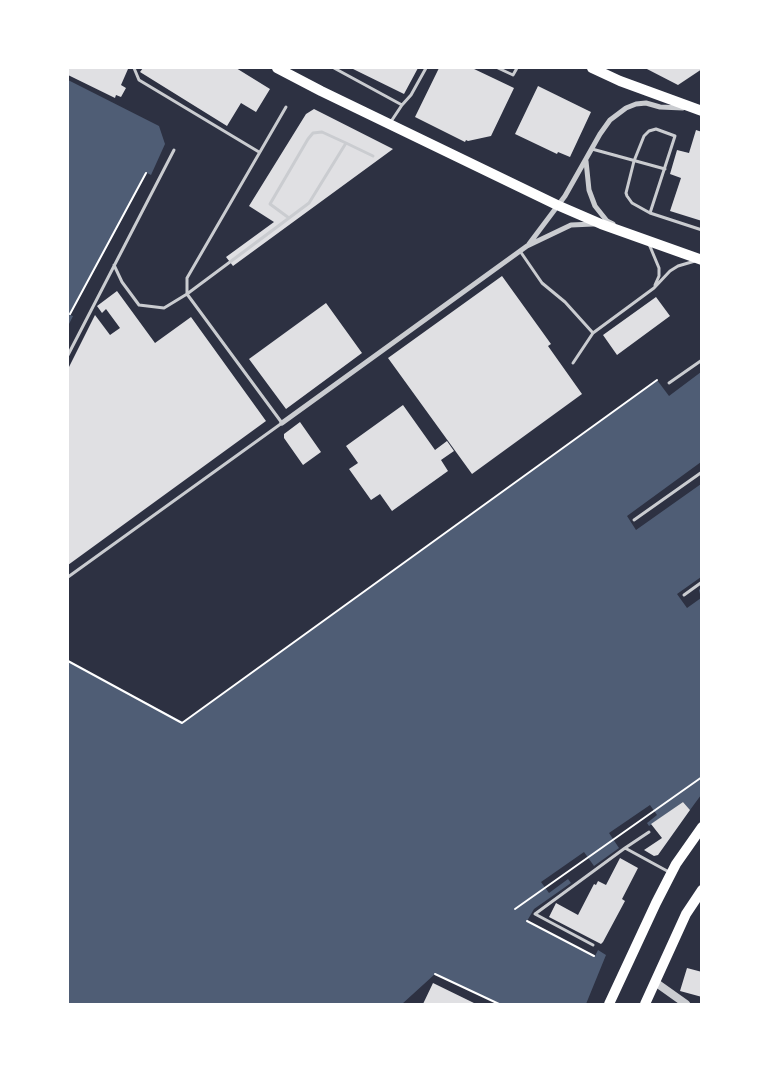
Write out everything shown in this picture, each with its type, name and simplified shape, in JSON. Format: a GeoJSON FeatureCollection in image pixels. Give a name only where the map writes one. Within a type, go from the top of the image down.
{"type":"FeatureCollection","features":[{"type":"Feature","properties":{"kind":"main road"},"geometry":{"type":"LineString","coordinates":[[277,68],[320,91],[557,205],[601,224],[701,260]]}},
{"type":"Feature","properties":{"kind":"main road"},"geometry":{"type":"LineString","coordinates":[[592,68],[620,81],[696,110]]}},
{"type":"Feature","properties":{"kind":"main road"},"geometry":{"type":"LineString","coordinates":[[609,1004],[671,874],[702,827]]}},
{"type":"Feature","properties":{"kind":"main road"},"geometry":{"type":"LineString","coordinates":[[645,1004],[686,914],[702,890]]}},
{"type":"Feature","properties":{"kind":"street"},"geometry":{"type":"LineString","coordinates":[[527,246],[565,196],[610,120],[626,108],[636,104],[696,110]]}},
{"type":"Feature","properties":{"kind":"street"},"geometry":{"type":"LineString","coordinates":[[586,161],[589,190],[595,206],[607,221],[627,233]]}},
{"type":"Feature","properties":{"kind":"street"},"geometry":{"type":"LineString","coordinates":[[282,422],[527,246],[571,225],[601,224]]}},
{"type":"Feature","properties":{"kind":"street"},"geometry":{"type":"LineString","coordinates":[[655,982],[686,1004]]}},
{"type":"Feature","properties":{"kind":"lane"},"geometry":{"type":"LineString","coordinates":[[134,68],[138,80],[259,152]]}},
{"type":"Feature","properties":{"kind":"lane"},"geometry":{"type":"LineString","coordinates":[[334,68],[402,105]]}},
{"type":"Feature","properties":{"kind":"lane"},"geometry":{"type":"LineString","coordinates":[[389,124],[402,105],[411,96],[426,68]]}},
{"type":"Feature","properties":{"kind":"lane"},"geometry":{"type":"LineString","coordinates":[[498,68],[513,75],[517,68]]}},
{"type":"Feature","properties":{"kind":"lane"},"geometry":{"type":"LineString","coordinates":[[68,577],[282,422],[187,294],[187,278],[286,107]]}},
{"type":"Feature","properties":{"kind":"lane"},"geometry":{"type":"LineString","coordinates":[[650,213],[675,136],[656,129],[649,131],[644,136],[634,161],[626,193],[627,196],[632,203],[650,213],[702,230]]}},
{"type":"Feature","properties":{"kind":"lane"},"geometry":{"type":"LineString","coordinates":[[289,218],[270,204],[308,139],[314,133],[322,132],[373,156]]}},
{"type":"Feature","properties":{"kind":"lane"},"geometry":{"type":"LineString","coordinates":[[114,265],[122,282],[139,305],[164,308],[187,294],[309,204],[346,143]]}},
{"type":"Feature","properties":{"kind":"lane"},"geometry":{"type":"LineString","coordinates":[[592,149],[665,169]]}},
{"type":"Feature","properties":{"kind":"lane"},"geometry":{"type":"LineString","coordinates":[[68,356],[174,150]]}},
{"type":"Feature","properties":{"kind":"lane"},"geometry":{"type":"LineString","coordinates":[[648,241],[659,268],[659,276],[654,288]]}},
{"type":"Feature","properties":{"kind":"lane"},"geometry":{"type":"LineString","coordinates":[[520,251],[542,283],[565,302],[593,333]]}},
{"type":"Feature","properties":{"kind":"lane"},"geometry":{"type":"LineString","coordinates":[[573,363],[593,333],[654,288],[670,271],[678,266],[701,260]]}},
{"type":"Feature","properties":{"kind":"lane"},"geometry":{"type":"LineString","coordinates":[[669,383],[702,360]]}},
{"type":"Feature","properties":{"kind":"lane"},"geometry":{"type":"LineString","coordinates":[[634,520],[702,472]]}},
{"type":"Feature","properties":{"kind":"lane"},"geometry":{"type":"LineString","coordinates":[[684,595],[702,582]]}},
{"type":"Feature","properties":{"kind":"lane"},"geometry":{"type":"LineString","coordinates":[[593,945],[535,914],[649,832]]}},
{"type":"Feature","properties":{"kind":"lane"},"geometry":{"type":"LineString","coordinates":[[625,848],[671,874]]}},
{"type":"Feature","properties":{"kind":"path"},"geometry":{"type":"LineString","coordinates":[[70,314],[146,173]]}},
{"type":"Feature","properties":{"kind":"path"},"geometry":{"type":"LineString","coordinates":[[68,661],[182,722],[656,380]]}},
{"type":"Feature","properties":{"kind":"path"},"geometry":{"type":"LineString","coordinates":[[515,909],[702,777]]}},
{"type":"Feature","properties":{"kind":"path"},"geometry":{"type":"LineString","coordinates":[[527,921],[594,956]]}},
{"type":"Feature","properties":{"kind":"path"},"geometry":{"type":"LineString","coordinates":[[435,974],[499,1004]]}},
{"type":"Feature","properties":{"kind":"water"},"geometry":{"type":"Polygon","coordinates":[[[68,80],[159,126],[165,144],[151,175],[147,173],[70,315],[73,316],[68,326],[68,80]]]}},
{"type":"Feature","properties":{"kind":"water"},"geometry":{"type":"Polygon","coordinates":[[[701,372],[701,795],[690,810],[683,802],[649,826],[647,823],[657,815],[650,805],[609,833],[619,848],[594,866],[584,852],[541,882],[549,893],[568,879],[571,883],[534,909],[527,921],[595,956],[598,950],[606,955],[586,1004],[499,1004],[435,974],[402,1004],[68,1004],[68,661],[183,722],[657,380],[669,396],[701,372]]]}},
{"type":"Feature","properties":{"kind":"pier"},"geometry":{"type":"Polygon","coordinates":[[[701,462],[701,484],[636,530],[627,516],[701,462]]]}},
{"type":"Feature","properties":{"kind":"pier"},"geometry":{"type":"Polygon","coordinates":[[[701,577],[701,588],[699,590],[701,598],[687,608],[677,594],[701,577]]]}},
{"type":"Feature","properties":{"kind":"building"},"geometry":{"type":"Polygon","coordinates":[[[68,68],[126,68],[128,69],[121,85],[126,88],[121,97],[116,95],[115,98],[68,75],[68,68]]]}},
{"type":"Feature","properties":{"kind":"building"},"geometry":{"type":"Polygon","coordinates":[[[143,68],[236,68],[270,89],[256,112],[241,103],[227,126],[140,72],[143,68]]]}},
{"type":"Feature","properties":{"kind":"building"},"geometry":{"type":"Polygon","coordinates":[[[351,68],[418,68],[404,94],[351,68]]]}},
{"type":"Feature","properties":{"kind":"building"},"geometry":{"type":"Polygon","coordinates":[[[439,68],[472,68],[514,88],[491,136],[466,140],[465,142],[415,117],[439,68]]]}},
{"type":"Feature","properties":{"kind":"building"},"geometry":{"type":"Polygon","coordinates":[[[645,68],[702,68],[702,69],[678,85],[645,68]]]}},
{"type":"Feature","properties":{"kind":"building"},"geometry":{"type":"Polygon","coordinates":[[[538,86],[591,112],[570,157],[558,152],[557,154],[515,134],[538,86]]]}},
{"type":"Feature","properties":{"kind":"building"},"geometry":{"type":"Polygon","coordinates":[[[314,109],[393,149],[233,266],[226,257],[274,222],[249,206],[306,114],[314,109]]]}},
{"type":"Feature","properties":{"kind":"building"},"geometry":{"type":"Polygon","coordinates":[[[696,130],[702,132],[702,221],[670,211],[681,178],[670,174],[677,150],[689,153],[696,130]]]}},
{"type":"Feature","properties":{"kind":"building"},"geometry":{"type":"Polygon","coordinates":[[[502,276],[551,344],[548,346],[582,394],[472,474],[388,358],[502,276]]]}},
{"type":"Feature","properties":{"kind":"building"},"geometry":{"type":"Polygon","coordinates":[[[117,291],[155,343],[191,317],[266,421],[68,565],[68,369],[95,315],[110,335],[120,328],[106,309],[102,313],[97,306],[117,291]]]}},
{"type":"Feature","properties":{"kind":"building"},"geometry":{"type":"Polygon","coordinates":[[[656,297],[670,316],[617,355],[603,335],[656,297]]]}},
{"type":"Feature","properties":{"kind":"building"},"geometry":{"type":"Polygon","coordinates":[[[326,303],[362,353],[286,409],[249,359],[326,303]]]}},
{"type":"Feature","properties":{"kind":"building"},"geometry":{"type":"Polygon","coordinates":[[[403,405],[435,450],[447,441],[454,451],[441,460],[448,471],[392,511],[380,494],[371,500],[349,469],[358,463],[346,446],[403,405]]]}},
{"type":"Feature","properties":{"kind":"building"},"geometry":{"type":"Polygon","coordinates":[[[300,422],[321,452],[303,465],[284,438],[284,434],[300,422]]]}},
{"type":"Feature","properties":{"kind":"building"},"geometry":{"type":"Polygon","coordinates":[[[683,802],[690,810],[658,855],[654,856],[644,850],[662,838],[651,824],[683,802]]]}},
{"type":"Feature","properties":{"kind":"building"},"geometry":{"type":"Polygon","coordinates":[[[620,858],[638,868],[622,899],[625,901],[601,944],[549,917],[556,903],[578,915],[594,884],[596,885],[598,881],[606,885],[620,858]]]}},
{"type":"Feature","properties":{"kind":"building"},"geometry":{"type":"Polygon","coordinates":[[[687,968],[702,972],[702,997],[680,991],[687,968]]]}},
{"type":"Feature","properties":{"kind":"building"},"geometry":{"type":"Polygon","coordinates":[[[433,983],[476,1004],[423,1004],[433,983]]]}}]}
